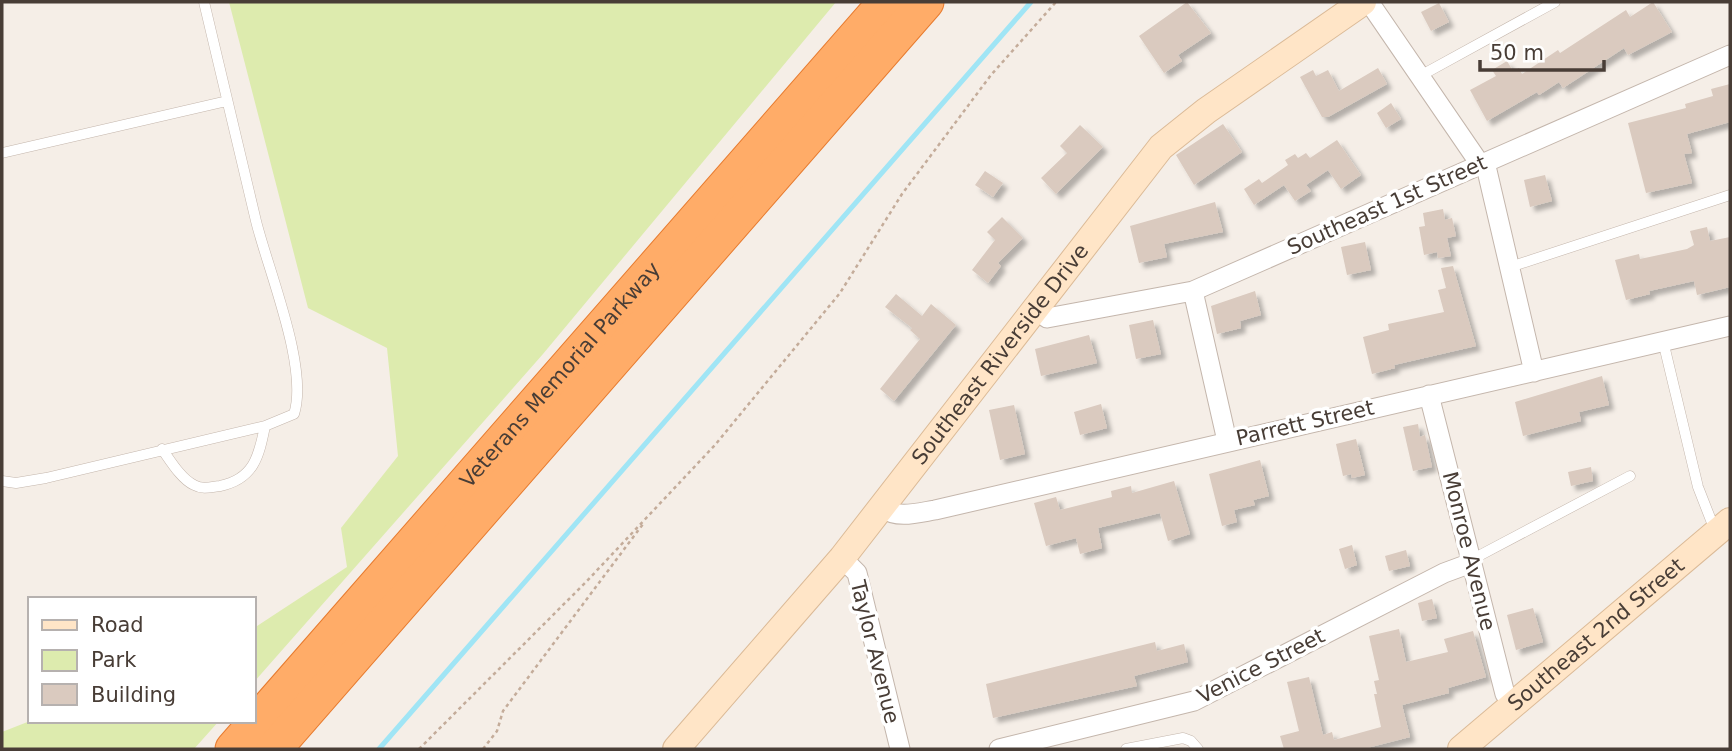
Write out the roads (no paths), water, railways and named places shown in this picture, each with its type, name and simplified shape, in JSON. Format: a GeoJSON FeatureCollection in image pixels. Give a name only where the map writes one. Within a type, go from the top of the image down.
{"type":"FeatureCollection","features":[{"type":"Feature","properties":{"kind":"highway","name":"Veterans Memorial Parkway"},"geometry":{"type":"LineString","coordinates":[[256,723],[886,2]]}},
{"type":"Feature","properties":{"kind":"highway","name":"Veterans Memorial Parkway"},"geometry":{"type":"LineString","coordinates":[[274,749],[926,2]]}},
{"type":"Feature","properties":{"kind":"highway","name":"Veterans Memorial Parkway"},"geometry":{"type":"LineString","coordinates":[[233,749],[256,723]]}},
{"type":"Feature","properties":{"kind":"street","name":"Southeast Riverside Drive"},"geometry":{"type":"LineString","coordinates":[[676,749],[842,558],[1150,160],[1177,132],[1363,2]]}},
{"type":"Feature","properties":{"kind":"street"},"geometry":{"type":"LineString","coordinates":[[1369,2],[1483,163],[1534,372]]}},
{"type":"Feature","properties":{"kind":"street","name":"Southeast 1st Street"},"geometry":{"type":"LineString","coordinates":[[1036,309],[1048,318],[1193,291],[1730,55]]}},
{"type":"Feature","properties":{"kind":"street"},"geometry":{"type":"LineString","coordinates":[[1193,291],[1227,441]]}},
{"type":"Feature","properties":{"kind":"street","name":"Parrett Street"},"geometry":{"type":"LineString","coordinates":[[881,508],[890,514],[903,515],[935,510],[1730,326]]}},
{"type":"Feature","properties":{"kind":"street","name":"Monroe Avenue"},"geometry":{"type":"LineString","coordinates":[[1429,395],[1505,694],[1514,704]]}},
{"type":"Feature","properties":{"kind":"street","name":"Southeast 2nd Street"},"geometry":{"type":"LineString","coordinates":[[1464,748],[1723,527]]}},
{"type":"Feature","properties":{"kind":"street","name":"Taylor Avenue"},"geometry":{"type":"LineString","coordinates":[[842,558],[857,573],[900,749]]}},
{"type":"Feature","properties":{"kind":"street","name":"Venice Street"},"geometry":{"type":"LineString","coordinates":[[999,749],[1194,701],[1471,561]]}},
{"type":"Feature","properties":{"kind":"lane"},"geometry":{"type":"LineString","coordinates":[[2,481],[16,483],[46,478],[265,426],[293,414],[298,400],[298,381],[204,2]]}},
{"type":"Feature","properties":{"kind":"lane"},"geometry":{"type":"LineString","coordinates":[[1420,76],[1555,2]]}},
{"type":"Feature","properties":{"kind":"lane"},"geometry":{"type":"LineString","coordinates":[[2,153],[227,101]]}},
{"type":"Feature","properties":{"kind":"lane"},"geometry":{"type":"LineString","coordinates":[[1510,267],[1730,195]]}},
{"type":"Feature","properties":{"kind":"lane"},"geometry":{"type":"LineString","coordinates":[[1663,341],[1698,487],[1723,527]]}},
{"type":"Feature","properties":{"kind":"lane"},"geometry":{"type":"LineString","coordinates":[[162,449],[192,485],[205,489],[230,484],[245,476],[260,449],[265,426]]}},
{"type":"Feature","properties":{"kind":"lane"},"geometry":{"type":"LineString","coordinates":[[1471,561],[1630,476]]}},
{"type":"Feature","properties":{"kind":"lane"},"geometry":{"type":"LineString","coordinates":[[1126,749],[1173,739],[1191,741],[1198,749]]}},
{"type":"Feature","properties":{"kind":"waterway"},"geometry":{"type":"LineString","coordinates":[[379,749],[1031,2]]}}]}
